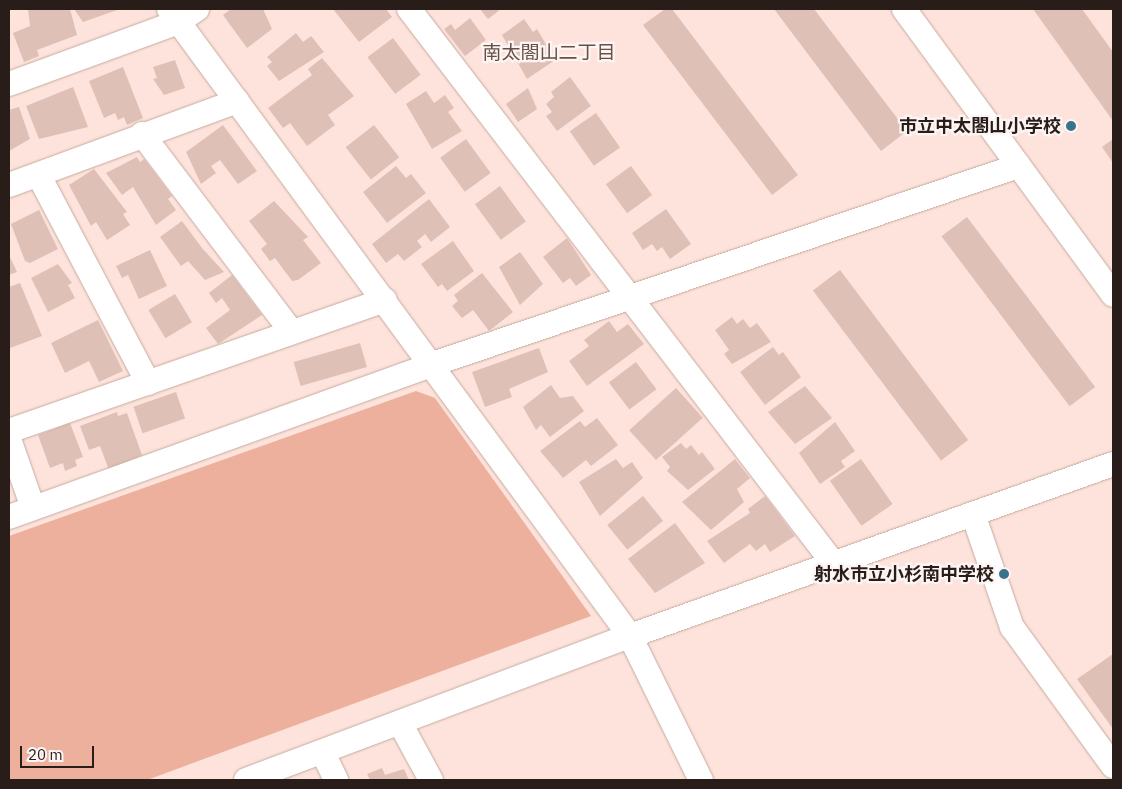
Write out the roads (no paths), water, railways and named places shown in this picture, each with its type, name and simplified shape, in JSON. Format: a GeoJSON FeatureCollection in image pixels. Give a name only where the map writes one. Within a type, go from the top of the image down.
{"type":"FeatureCollection","features":[{"type":"Feature","properties":{"kind":"street"},"geometry":{"type":"LineString","coordinates":[[409,9],[834,564]]}},
{"type":"Feature","properties":{"kind":"street"},"geometry":{"type":"LineString","coordinates":[[904,9],[1113,295]]}},
{"type":"Feature","properties":{"kind":"street"},"geometry":{"type":"LineString","coordinates":[[9,84],[181,13],[238,101],[433,364],[630,636],[701,780]]}},
{"type":"Feature","properties":{"kind":"street"},"geometry":{"type":"LineString","coordinates":[[9,185],[40,176],[142,134],[238,101]]}},
{"type":"Feature","properties":{"kind":"street"},"geometry":{"type":"LineString","coordinates":[[142,134],[292,332]]}},
{"type":"Feature","properties":{"kind":"street"},"geometry":{"type":"LineString","coordinates":[[9,517],[433,364],[1018,166]]}},
{"type":"Feature","properties":{"kind":"street"},"geometry":{"type":"LineString","coordinates":[[40,176],[148,383]]}},
{"type":"Feature","properties":{"kind":"street"},"geometry":{"type":"LineString","coordinates":[[9,431],[385,300]]}},
{"type":"Feature","properties":{"kind":"street"},"geometry":{"type":"LineString","coordinates":[[9,439],[33,508]]}},
{"type":"Feature","properties":{"kind":"street"},"geometry":{"type":"LineString","coordinates":[[246,780],[400,724],[630,636],[1113,464]]}},
{"type":"Feature","properties":{"kind":"street"},"geometry":{"type":"LineString","coordinates":[[973,514],[1012,627],[1113,766]]}},
{"type":"Feature","properties":{"kind":"street"},"geometry":{"type":"LineString","coordinates":[[400,724],[431,780]]}},
{"type":"Feature","properties":{"kind":"street"},"geometry":{"type":"LineString","coordinates":[[323,752],[336,780]]}},
{"type":"Feature","properties":{"kind":"place","name":"市立中太閤山小学校"},"geometry":{"type":"Point","coordinates":[1071,126]}},
{"type":"Feature","properties":{"kind":"place","name":"射水市立小杉南中学校"},"geometry":{"type":"Point","coordinates":[1004,574]}},
{"type":"Feature","properties":{"kind":"district","name":"南太閤山二丁目"},"geometry":{"type":"Point","coordinates":[549,53]}}]}
